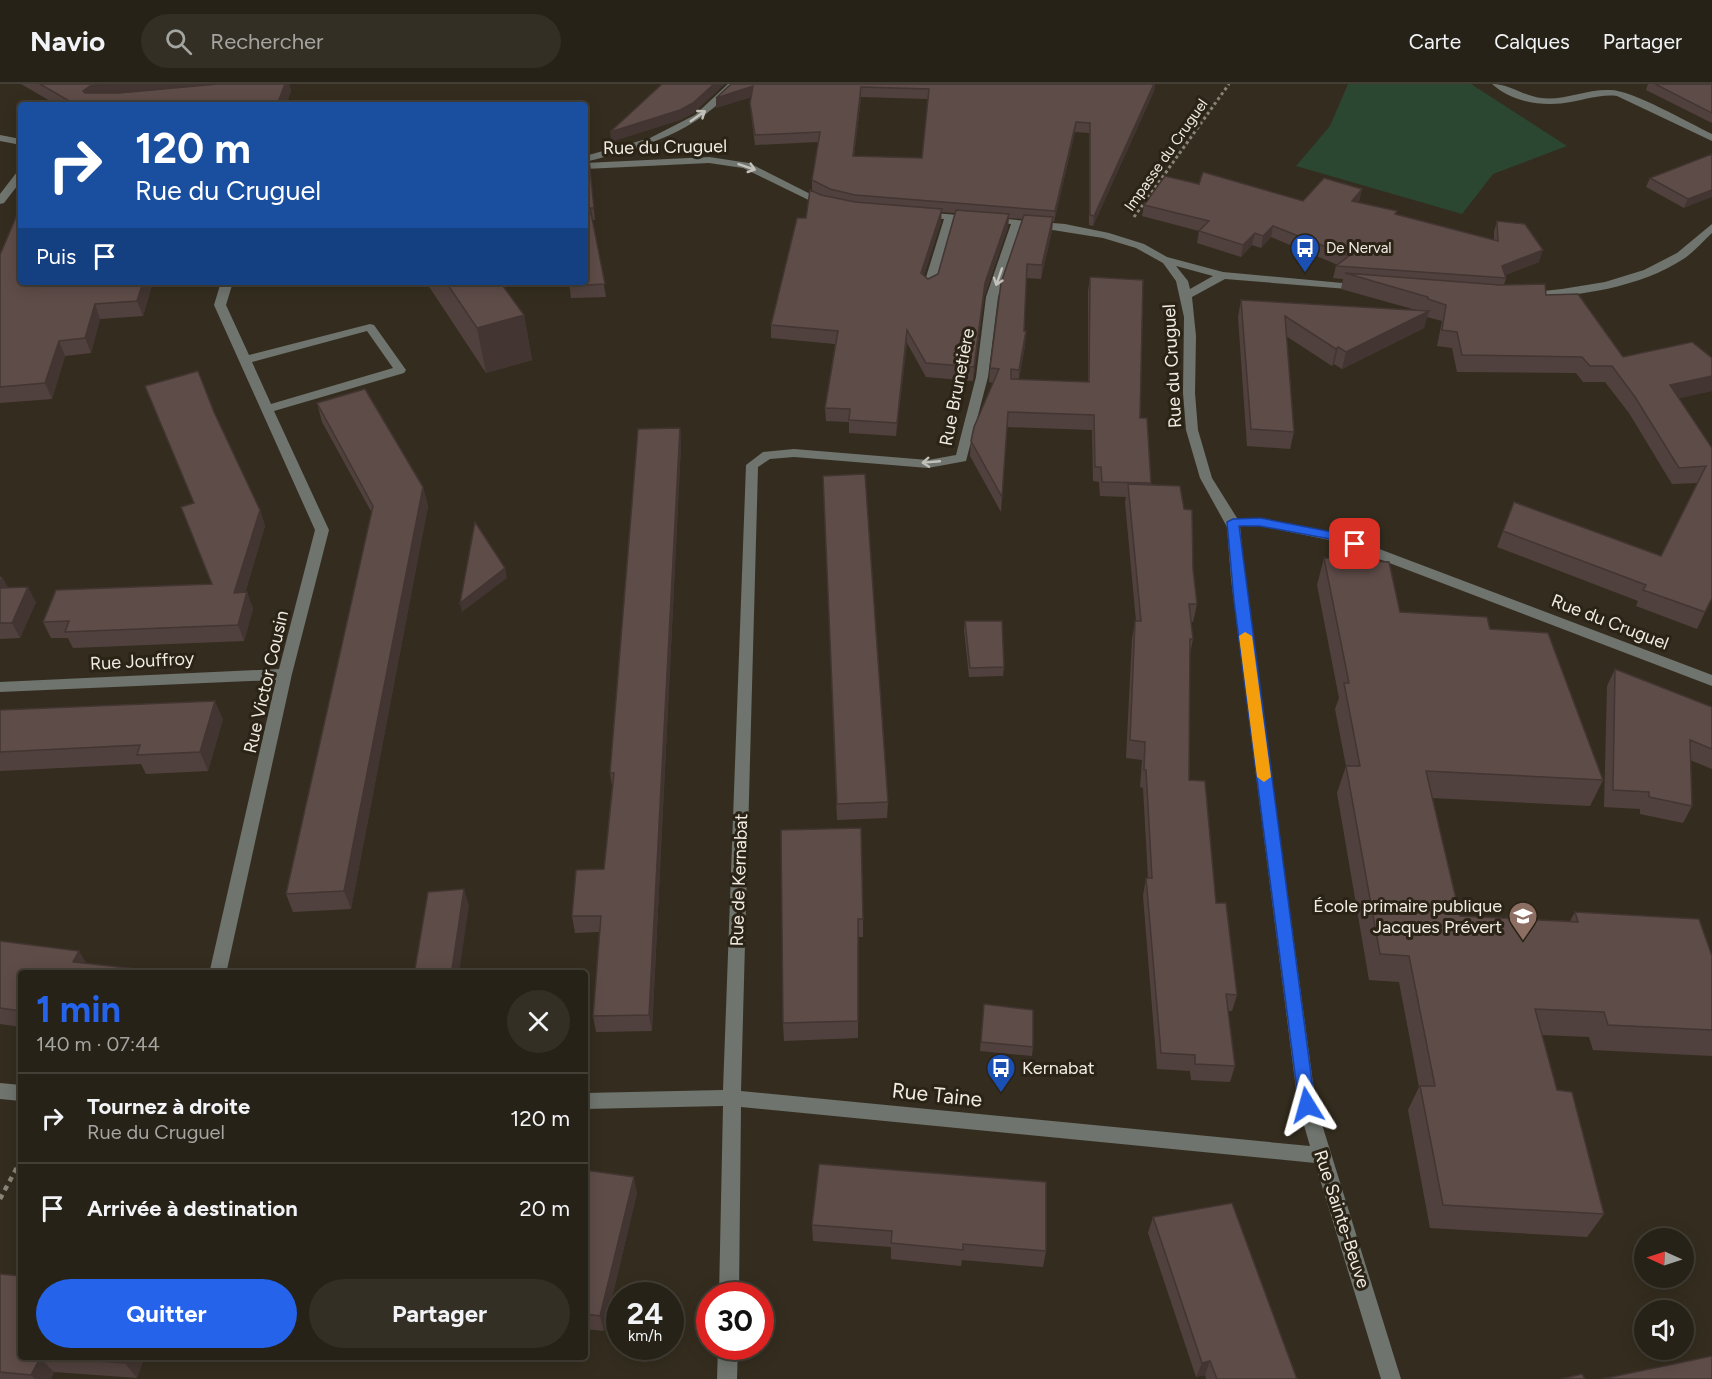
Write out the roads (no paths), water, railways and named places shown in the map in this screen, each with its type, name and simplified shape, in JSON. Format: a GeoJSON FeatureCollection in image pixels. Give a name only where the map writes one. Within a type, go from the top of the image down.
{"type":"FeatureCollection","features":[{"type":"Feature","properties":{"kind":"street"},"geometry":{"type":"LineString","coordinates":[[588,158],[654,140],[698,117],[733,84]]}},
{"type":"Feature","properties":{"kind":"street"},"geometry":{"type":"LineString","coordinates":[[1497,84],[1517,96],[1539,102],[1558,102],[1604,93],[1620,94],[1712,138]]}},
{"type":"Feature","properties":{"kind":"street"},"geometry":{"type":"LineString","coordinates":[[0,138],[18,141]]}},
{"type":"Feature","properties":{"kind":"street","name":"Rue du Cruguel"},"geometry":{"type":"LineString","coordinates":[[588,166],[709,160],[745,165],[804,195],[835,206]]}},
{"type":"Feature","properties":{"kind":"street"},"geometry":{"type":"LineString","coordinates":[[0,201],[18,178]]}},
{"type":"Feature","properties":{"kind":"street"},"geometry":{"type":"LineString","coordinates":[[915,214],[1081,229],[1120,238],[1168,260],[1223,275],[1376,288]]}},
{"type":"Feature","properties":{"kind":"street"},"geometry":{"type":"LineString","coordinates":[[929,287],[950,217]]}},
{"type":"Feature","properties":{"kind":"street","name":"Rue Brunetière"},"geometry":{"type":"LineString","coordinates":[[752,465],[767,455],[794,453],[928,464],[962,458],[981,377],[992,297],[1017,222]]}},
{"type":"Feature","properties":{"kind":"street"},"geometry":{"type":"LineString","coordinates":[[1518,296],[1582,289],[1639,276],[1680,256],[1712,227]]}},
{"type":"Feature","properties":{"kind":"street","name":"Rue du Cruguel"},"geometry":{"type":"LineString","coordinates":[[1168,260],[1181,278],[1186,296],[1192,429],[1206,477],[1233,522],[1260,522],[1332,536],[1712,681]]}},
{"type":"Feature","properties":{"kind":"street"},"geometry":{"type":"LineString","coordinates":[[1186,296],[1223,275]]}},
{"type":"Feature","properties":{"kind":"street","name":"Rue Victor Cousin"},"geometry":{"type":"LineString","coordinates":[[218,970],[285,674],[322,530],[220,305],[226,285]]}},
{"type":"Feature","properties":{"kind":"street"},"geometry":{"type":"LineString","coordinates":[[245,360],[370,327],[400,370],[267,409]]}},
{"type":"Feature","properties":{"kind":"street","name":"Rue de Kernabat"},"geometry":{"type":"LineString","coordinates":[[729,1282],[732,1098],[752,465]]}},
{"type":"Feature","properties":{"kind":"street","name":"Rue Sainte-Beuve"},"geometry":{"type":"LineString","coordinates":[[1233,522],[1241,602],[1307,1105],[1391,1379]]}},
{"type":"Feature","properties":{"kind":"street","name":"Rue Jouffroy"},"geometry":{"type":"LineString","coordinates":[[0,687],[285,674]]}},
{"type":"Feature","properties":{"kind":"street"},"geometry":{"type":"LineString","coordinates":[[0,1090],[18,1093]]}},
{"type":"Feature","properties":{"kind":"street","name":"Rue Taine"},"geometry":{"type":"LineString","coordinates":[[588,1101],[732,1098],[1321,1155]]}},
{"type":"Feature","properties":{"kind":"street"},"geometry":{"type":"LineString","coordinates":[[727,1379],[728,1360]]}},
{"type":"Feature","properties":{"kind":"place","name":"De Nerval"},"geometry":{"type":"Point","coordinates":[1305,274]}},
{"type":"Feature","properties":{"kind":"place","name":"École primaire publique Jacques Prévert"},"geometry":{"type":"Point","coordinates":[1523,942]}},
{"type":"Feature","properties":{"kind":"place","name":"Kernabat"},"geometry":{"type":"Point","coordinates":[1001,1094]}}]}
